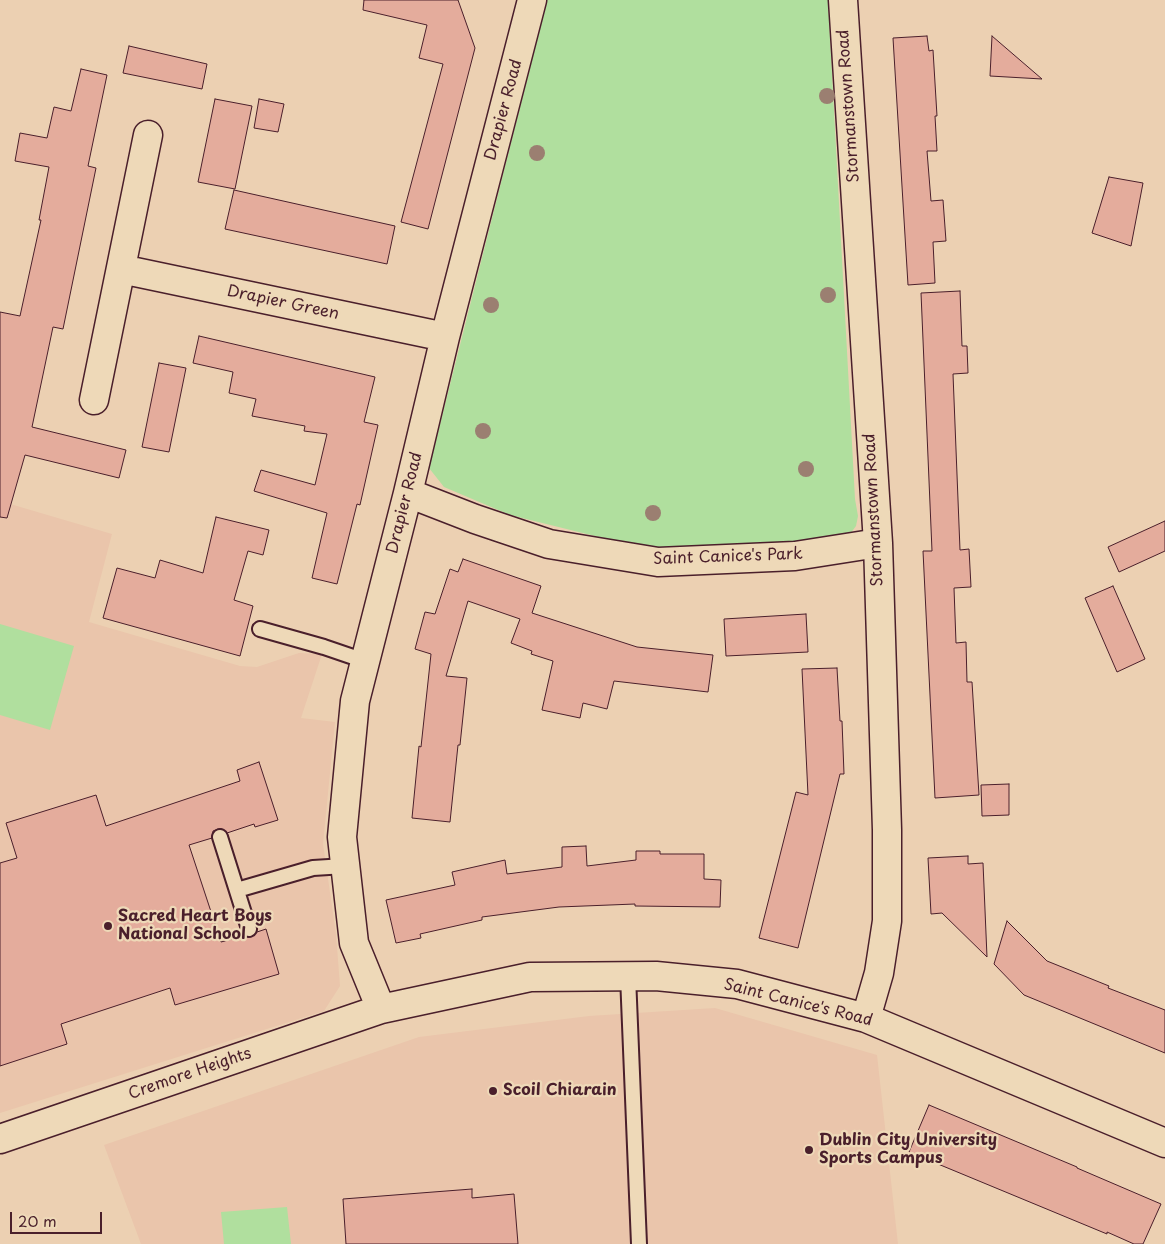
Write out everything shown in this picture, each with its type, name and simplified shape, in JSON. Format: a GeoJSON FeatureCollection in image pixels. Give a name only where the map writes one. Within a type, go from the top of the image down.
{"type":"FeatureCollection","features":[{"type":"Feature","properties":{"kind":"street","name":"Drapier Road"},"geometry":{"type":"LineString","coordinates":[[380,1009],[354,943],[342,837],[355,701],[445,338],[532,0]]}},
{"type":"Feature","properties":{"kind":"street","name":"Stormanstown Road"},"geometry":{"type":"LineString","coordinates":[[843,0],[878,543],[887,830],[887,921],[879,973],[866,1018]]}},
{"type":"Feature","properties":{"kind":"street"},"geometry":{"type":"LineString","coordinates":[[94,400],[148,134]]}},
{"type":"Feature","properties":{"kind":"street","name":"Drapier Green"},"geometry":{"type":"LineString","coordinates":[[121,269],[445,338]]}},
{"type":"Feature","properties":{"kind":"street","name":"Saint Canice's Park"},"geometry":{"type":"LineString","coordinates":[[408,493],[475,519],[549,544],[658,562],[795,556],[878,543]]}},
{"type":"Feature","properties":{"kind":"street","name":"Saint Canice's Road"},"geometry":{"type":"LineString","coordinates":[[380,1009],[530,977],[656,976],[737,984],[866,1018],[1165,1143]]}},
{"type":"Feature","properties":{"kind":"street","name":"Cremore Heights"},"geometry":{"type":"LineString","coordinates":[[0,1139],[380,1009]]}},
{"type":"Feature","properties":{"kind":"lane"},"geometry":{"type":"LineString","coordinates":[[260,629],[365,661]]}},
{"type":"Feature","properties":{"kind":"lane"},"geometry":{"type":"LineString","coordinates":[[220,837],[249,929]]}},
{"type":"Feature","properties":{"kind":"lane"},"geometry":{"type":"LineString","coordinates":[[237,890],[313,868],[345,866]]}},
{"type":"Feature","properties":{"kind":"lane"},"geometry":{"type":"LineString","coordinates":[[628,976],[640,1244]]}},
{"type":"Feature","properties":{"kind":"shaded area"},"geometry":{"type":"Polygon","coordinates":[[[0,501],[112,534],[89,622],[240,666],[257,667],[299,653],[322,654],[301,718],[335,722],[323,844],[336,934],[340,986],[324,1011],[0,1113],[0,501]]]}},
{"type":"Feature","properties":{"kind":"shaded area","name":"Scoil Chiarain"},"geometry":{"type":"Polygon","coordinates":[[[715,1008],[877,1055],[898,1244],[141,1244],[104,1145],[419,1037],[589,1016],[715,1008]]]}},
{"type":"Feature","properties":{"kind":"green space"},"geometry":{"type":"Polygon","coordinates":[[[547,0],[828,0],[855,499],[858,516],[856,526],[850,534],[838,539],[669,551],[615,541],[510,515],[444,487],[429,468],[547,0]]]}},
{"type":"Feature","properties":{"kind":"green space"},"geometry":{"type":"Polygon","coordinates":[[[0,624],[74,646],[50,730],[0,715],[0,624]]]}},
{"type":"Feature","properties":{"kind":"green space"},"geometry":{"type":"Polygon","coordinates":[[[287,1207],[291,1244],[224,1244],[221,1212],[287,1207]]]}},
{"type":"Feature","properties":{"kind":"building"},"geometry":{"type":"Polygon","coordinates":[[[364,0],[458,0],[475,48],[428,229],[401,222],[443,64],[419,58],[427,25],[363,10],[364,0]]]}},
{"type":"Feature","properties":{"kind":"building"},"geometry":{"type":"Polygon","coordinates":[[[927,36],[929,51],[933,50],[937,116],[935,116],[937,151],[927,151],[931,201],[943,200],[946,241],[933,242],[935,283],[908,285],[893,38],[927,36]]]}},
{"type":"Feature","properties":{"kind":"building"},"geometry":{"type":"Polygon","coordinates":[[[992,36],[1042,79],[990,76],[992,36]]]}},
{"type":"Feature","properties":{"kind":"building"},"geometry":{"type":"Polygon","coordinates":[[[129,46],[207,64],[202,89],[123,73],[129,46]]]}},
{"type":"Feature","properties":{"kind":"building"},"geometry":{"type":"Polygon","coordinates":[[[81,69],[107,75],[88,166],[96,168],[63,329],[53,327],[32,427],[126,450],[119,478],[25,455],[7,518],[0,517],[0,312],[20,316],[41,220],[39,220],[49,167],[15,161],[20,133],[47,138],[54,107],[71,111],[81,69]]]}},
{"type":"Feature","properties":{"kind":"building"},"geometry":{"type":"Polygon","coordinates":[[[215,99],[252,106],[235,189],[198,182],[215,99]]]}},
{"type":"Feature","properties":{"kind":"building"},"geometry":{"type":"Polygon","coordinates":[[[259,99],[284,104],[278,132],[254,128],[259,99]]]}},
{"type":"Feature","properties":{"kind":"building"},"geometry":{"type":"Polygon","coordinates":[[[1109,177],[1143,183],[1131,246],[1092,233],[1109,177]]]}},
{"type":"Feature","properties":{"kind":"building"},"geometry":{"type":"Polygon","coordinates":[[[234,190],[395,226],[387,264],[225,229],[234,190]]]}},
{"type":"Feature","properties":{"kind":"building"},"geometry":{"type":"Polygon","coordinates":[[[960,291],[962,346],[967,346],[968,373],[953,374],[960,550],[969,549],[971,587],[954,588],[956,643],[966,642],[967,682],[972,682],[979,795],[935,798],[923,551],[932,551],[921,293],[960,291]]]}},
{"type":"Feature","properties":{"kind":"building"},"geometry":{"type":"Polygon","coordinates":[[[199,336],[375,377],[364,422],[378,425],[360,505],[357,504],[337,584],[312,578],[327,513],[254,491],[261,470],[315,485],[327,434],[304,431],[305,426],[252,416],[256,399],[229,393],[233,372],[193,363],[199,336]]]}},
{"type":"Feature","properties":{"kind":"building"},"geometry":{"type":"Polygon","coordinates":[[[159,363],[186,368],[169,452],[142,447],[159,363]]]}},
{"type":"Feature","properties":{"kind":"building"},"geometry":{"type":"Polygon","coordinates":[[[216,517],[269,530],[263,555],[248,551],[234,600],[253,606],[240,656],[103,618],[117,568],[155,578],[160,560],[203,573],[216,517]]]}},
{"type":"Feature","properties":{"kind":"building"},"geometry":{"type":"Polygon","coordinates":[[[1165,521],[1165,551],[1119,572],[1108,547],[1165,521]]]}},
{"type":"Feature","properties":{"kind":"building"},"geometry":{"type":"Polygon","coordinates":[[[463,559],[541,586],[532,613],[637,647],[713,655],[708,692],[614,681],[607,709],[583,703],[580,718],[542,710],[553,661],[531,654],[532,651],[511,643],[520,619],[468,601],[446,676],[467,678],[450,822],[412,818],[431,654],[415,649],[425,612],[435,614],[450,569],[458,572],[463,559]]]}},
{"type":"Feature","properties":{"kind":"building"},"geometry":{"type":"Polygon","coordinates":[[[1113,586],[1145,659],[1117,672],[1085,598],[1113,586]]]}},
{"type":"Feature","properties":{"kind":"building"},"geometry":{"type":"Polygon","coordinates":[[[806,614],[808,652],[726,656],[724,619],[806,614]]]}},
{"type":"Feature","properties":{"kind":"building"},"geometry":{"type":"Polygon","coordinates":[[[837,668],[844,774],[840,774],[798,948],[759,938],[796,792],[808,795],[802,669],[837,668]]]}},
{"type":"Feature","properties":{"kind":"building","name":"Sacred Heart Boys National School"},"geometry":{"type":"Polygon","coordinates":[[[259,762],[278,820],[255,827],[254,824],[227,833],[222,829],[218,829],[213,831],[212,838],[189,845],[221,942],[244,936],[251,937],[257,932],[266,929],[279,974],[175,1005],[170,988],[61,1024],[67,1044],[0,1066],[0,863],[17,858],[6,823],[96,795],[106,826],[240,781],[237,770],[259,762]]]}},
{"type":"Feature","properties":{"kind":"building"},"geometry":{"type":"Polygon","coordinates":[[[1009,784],[1009,815],[982,816],[981,785],[1009,784]]]}},
{"type":"Feature","properties":{"kind":"building"},"geometry":{"type":"Polygon","coordinates":[[[586,846],[587,866],[636,860],[636,851],[660,851],[660,854],[704,854],[704,879],[721,880],[720,907],[635,906],[635,904],[559,907],[482,917],[482,920],[420,934],[421,938],[396,943],[386,900],[455,885],[452,872],[505,860],[507,874],[562,867],[562,847],[586,846]]]}},
{"type":"Feature","properties":{"kind":"building"},"geometry":{"type":"Polygon","coordinates":[[[968,856],[968,864],[983,863],[987,957],[942,913],[931,914],[928,858],[968,856]]]}},
{"type":"Feature","properties":{"kind":"building"},"geometry":{"type":"Polygon","coordinates":[[[1007,921],[1047,961],[1109,986],[1108,988],[1165,1010],[1165,1053],[1024,995],[994,964],[1007,921]]]}},
{"type":"Feature","properties":{"kind":"building"},"geometry":{"type":"Polygon","coordinates":[[[929,1105],[1161,1204],[1143,1244],[1134,1244],[1107,1232],[1107,1234],[909,1152],[929,1105]]]}},
{"type":"Feature","properties":{"kind":"building"},"geometry":{"type":"Polygon","coordinates":[[[472,1189],[472,1198],[514,1194],[518,1244],[346,1244],[343,1199],[472,1189]]]}},
{"type":"Feature","properties":{"kind":"place","name":"Sacred Heart Boys National School"},"geometry":{"type":"Point","coordinates":[108,926]}},
{"type":"Feature","properties":{"kind":"place","name":"Scoil Chiarain"},"geometry":{"type":"Point","coordinates":[493,1091]}},
{"type":"Feature","properties":{"kind":"place","name":"Dublin City University Sports Campus"},"geometry":{"type":"Point","coordinates":[809,1150]}}]}
